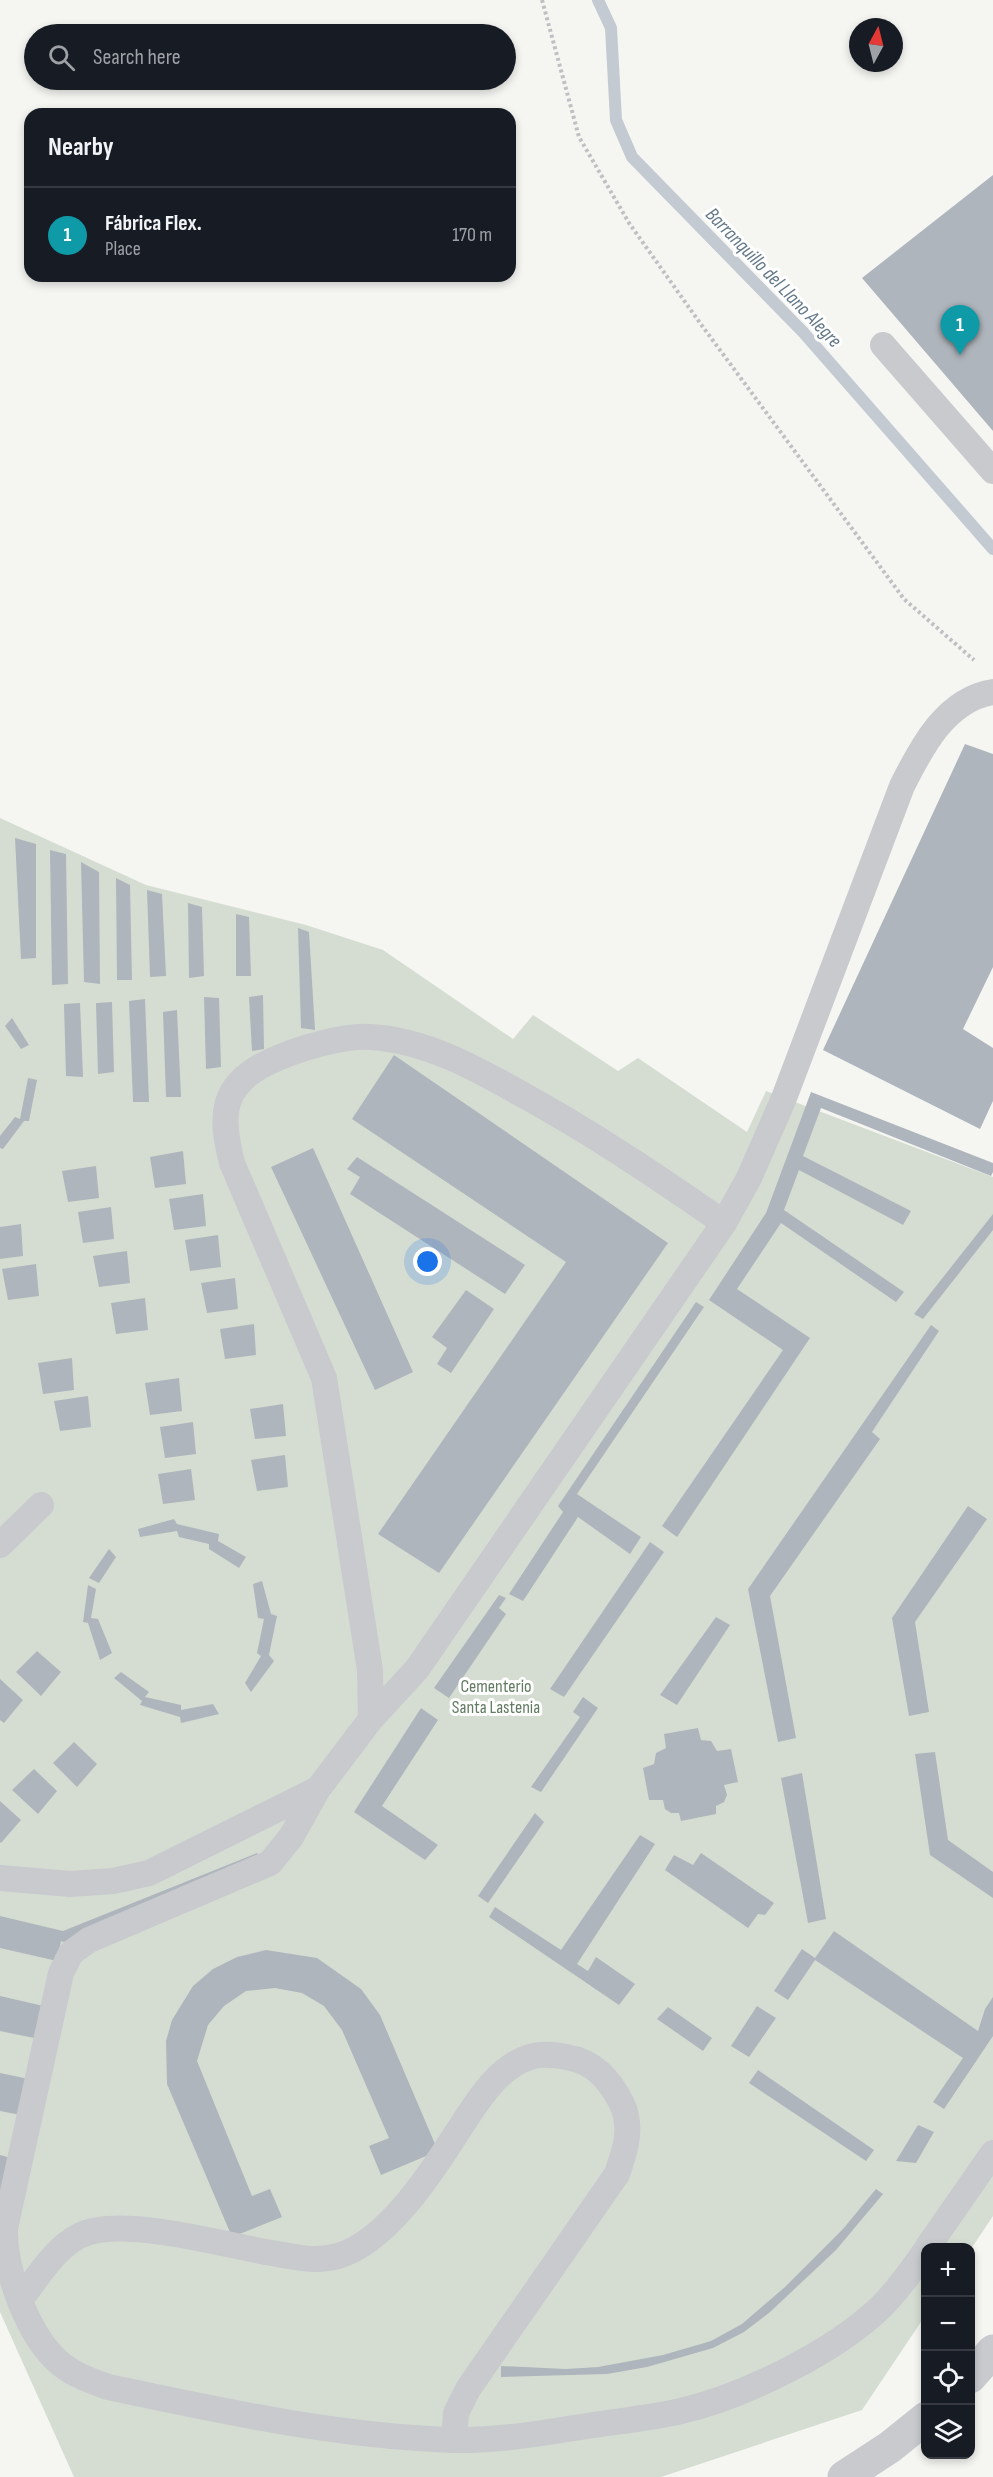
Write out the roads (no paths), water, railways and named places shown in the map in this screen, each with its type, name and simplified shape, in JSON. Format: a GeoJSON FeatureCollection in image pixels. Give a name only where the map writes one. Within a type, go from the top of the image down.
{"type":"FeatureCollection","features":[{"type":"Feature","properties":{"kind":"street"},"geometry":{"type":"LineString","coordinates":[[975,2371],[993,2351]]}},
{"type":"Feature","properties":{"kind":"street"},"geometry":{"type":"LineString","coordinates":[[844,2477],[891,2447],[921,2422]]}},
{"type":"Feature","properties":{"kind":"lane"},"geometry":{"type":"LineString","coordinates":[[883,345],[993,471]]}},
{"type":"Feature","properties":{"kind":"lane"},"geometry":{"type":"LineString","coordinates":[[921,2255],[881,2307],[848,2333],[797,2366],[740,2390],[683,2410],[513,2438],[454,2440],[392,2436],[284,2424],[108,2387],[81,2378],[61,2364],[42,2342],[9,2273],[4,2248],[5,2228],[61,1973],[71,1953],[89,1940],[270,1863],[291,1837],[318,1790],[371,1719],[417,1669],[698,1265],[724,1223],[749,1178],[784,1098],[902,786],[917,756],[938,725],[956,708],[992,692]]}},
{"type":"Feature","properties":{"kind":"lane"},"geometry":{"type":"LineString","coordinates":[[371,1719],[370,1670],[324,1378],[232,1163],[225,1135],[224,1109],[234,1087],[252,1070],[277,1058],[333,1042],[367,1037],[407,1042],[442,1054],[492,1077],[589,1131],[724,1223]]}},
{"type":"Feature","properties":{"kind":"lane"},"geometry":{"type":"LineString","coordinates":[[0,1545],[41,1505]]}},
{"type":"Feature","properties":{"kind":"lane"},"geometry":{"type":"LineString","coordinates":[[0,1878],[70,1884],[113,1881],[149,1873],[318,1790]]}},
{"type":"Feature","properties":{"kind":"lane"},"geometry":{"type":"LineString","coordinates":[[21,2299],[56,2255],[78,2236],[103,2228],[133,2228],[307,2259],[338,2256],[363,2244],[384,2228],[427,2176],[482,2096],[504,2072],[530,2057],[552,2054],[580,2059],[598,2070],[614,2088],[626,2113],[628,2144],[616,2174],[468,2389],[456,2413],[454,2440]]}},
{"type":"Feature","properties":{"kind":"lane"},"geometry":{"type":"LineString","coordinates":[[930,2243],[993,2153]]}},
{"type":"Feature","properties":{"kind":"waterway","name":"Barranquillo del Llano Alegre"},"geometry":{"type":"LineString","coordinates":[[598,0],[611,28],[616,120],[632,157],[803,332],[993,549]]}},
{"type":"Feature","properties":{"kind":"place","name":"Fábrica Flex."},"geometry":{"type":"Point","coordinates":[960,355]}},
{"type":"Feature","properties":{"kind":"park label","name":"Cementerio Santa Lastenia"},"geometry":{"type":"Point","coordinates":[496,1696]}}]}
